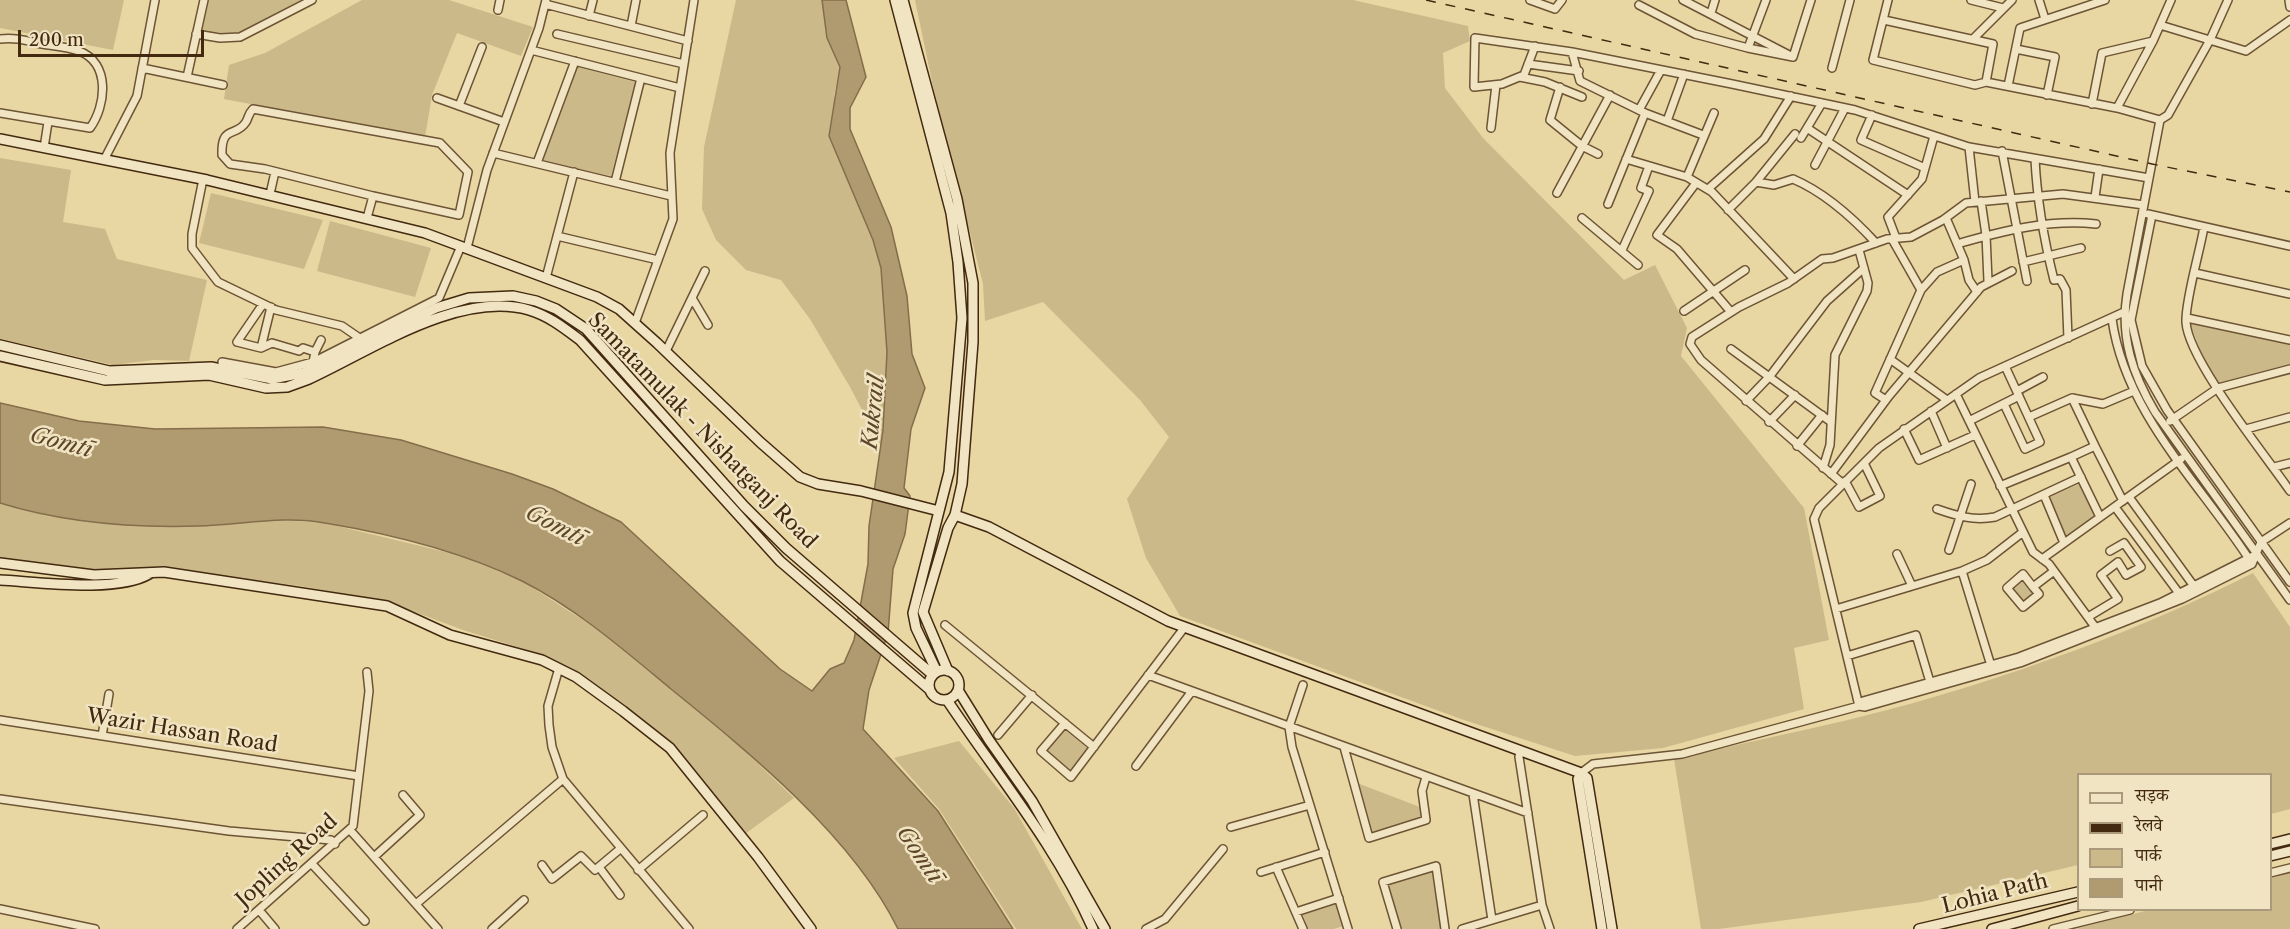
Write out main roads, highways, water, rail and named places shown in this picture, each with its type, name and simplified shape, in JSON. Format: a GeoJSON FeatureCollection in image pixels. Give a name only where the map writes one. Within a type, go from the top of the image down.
{"type":"FeatureCollection","features":[{"type":"Feature","properties":{"kind":"water","name":"Gomtī"},"geometry":{"type":"Polygon","coordinates":[[[822,0],[846,0],[866,77],[850,108],[850,129],[891,227],[907,296],[912,354],[925,388],[911,429],[904,488],[910,496],[905,534],[893,569],[888,633],[869,690],[863,729],[938,811],[1013,929],[898,929],[879,895],[855,862],[797,798],[766,769],[600,631],[562,604],[499,570],[450,552],[400,538],[309,521],[278,520],[198,526],[123,525],[73,520],[0,503],[0,403],[79,421],[155,429],[323,427],[401,440],[553,489],[621,522],[780,669],[812,691],[830,669],[844,663],[854,640],[868,564],[869,526],[883,430],[887,352],[881,268],[873,240],[829,136],[840,67],[827,38],[822,0]]]}},
{"type":"Feature","properties":{"kind":"railway"},"geometry":{"type":"LineString","coordinates":[[1426,0],[2152,164],[2290,192]]}},
{"type":"Feature","properties":{"kind":"water label","name":"Kukrail"},"geometry":{"type":"Point","coordinates":[874,412]}}]}
